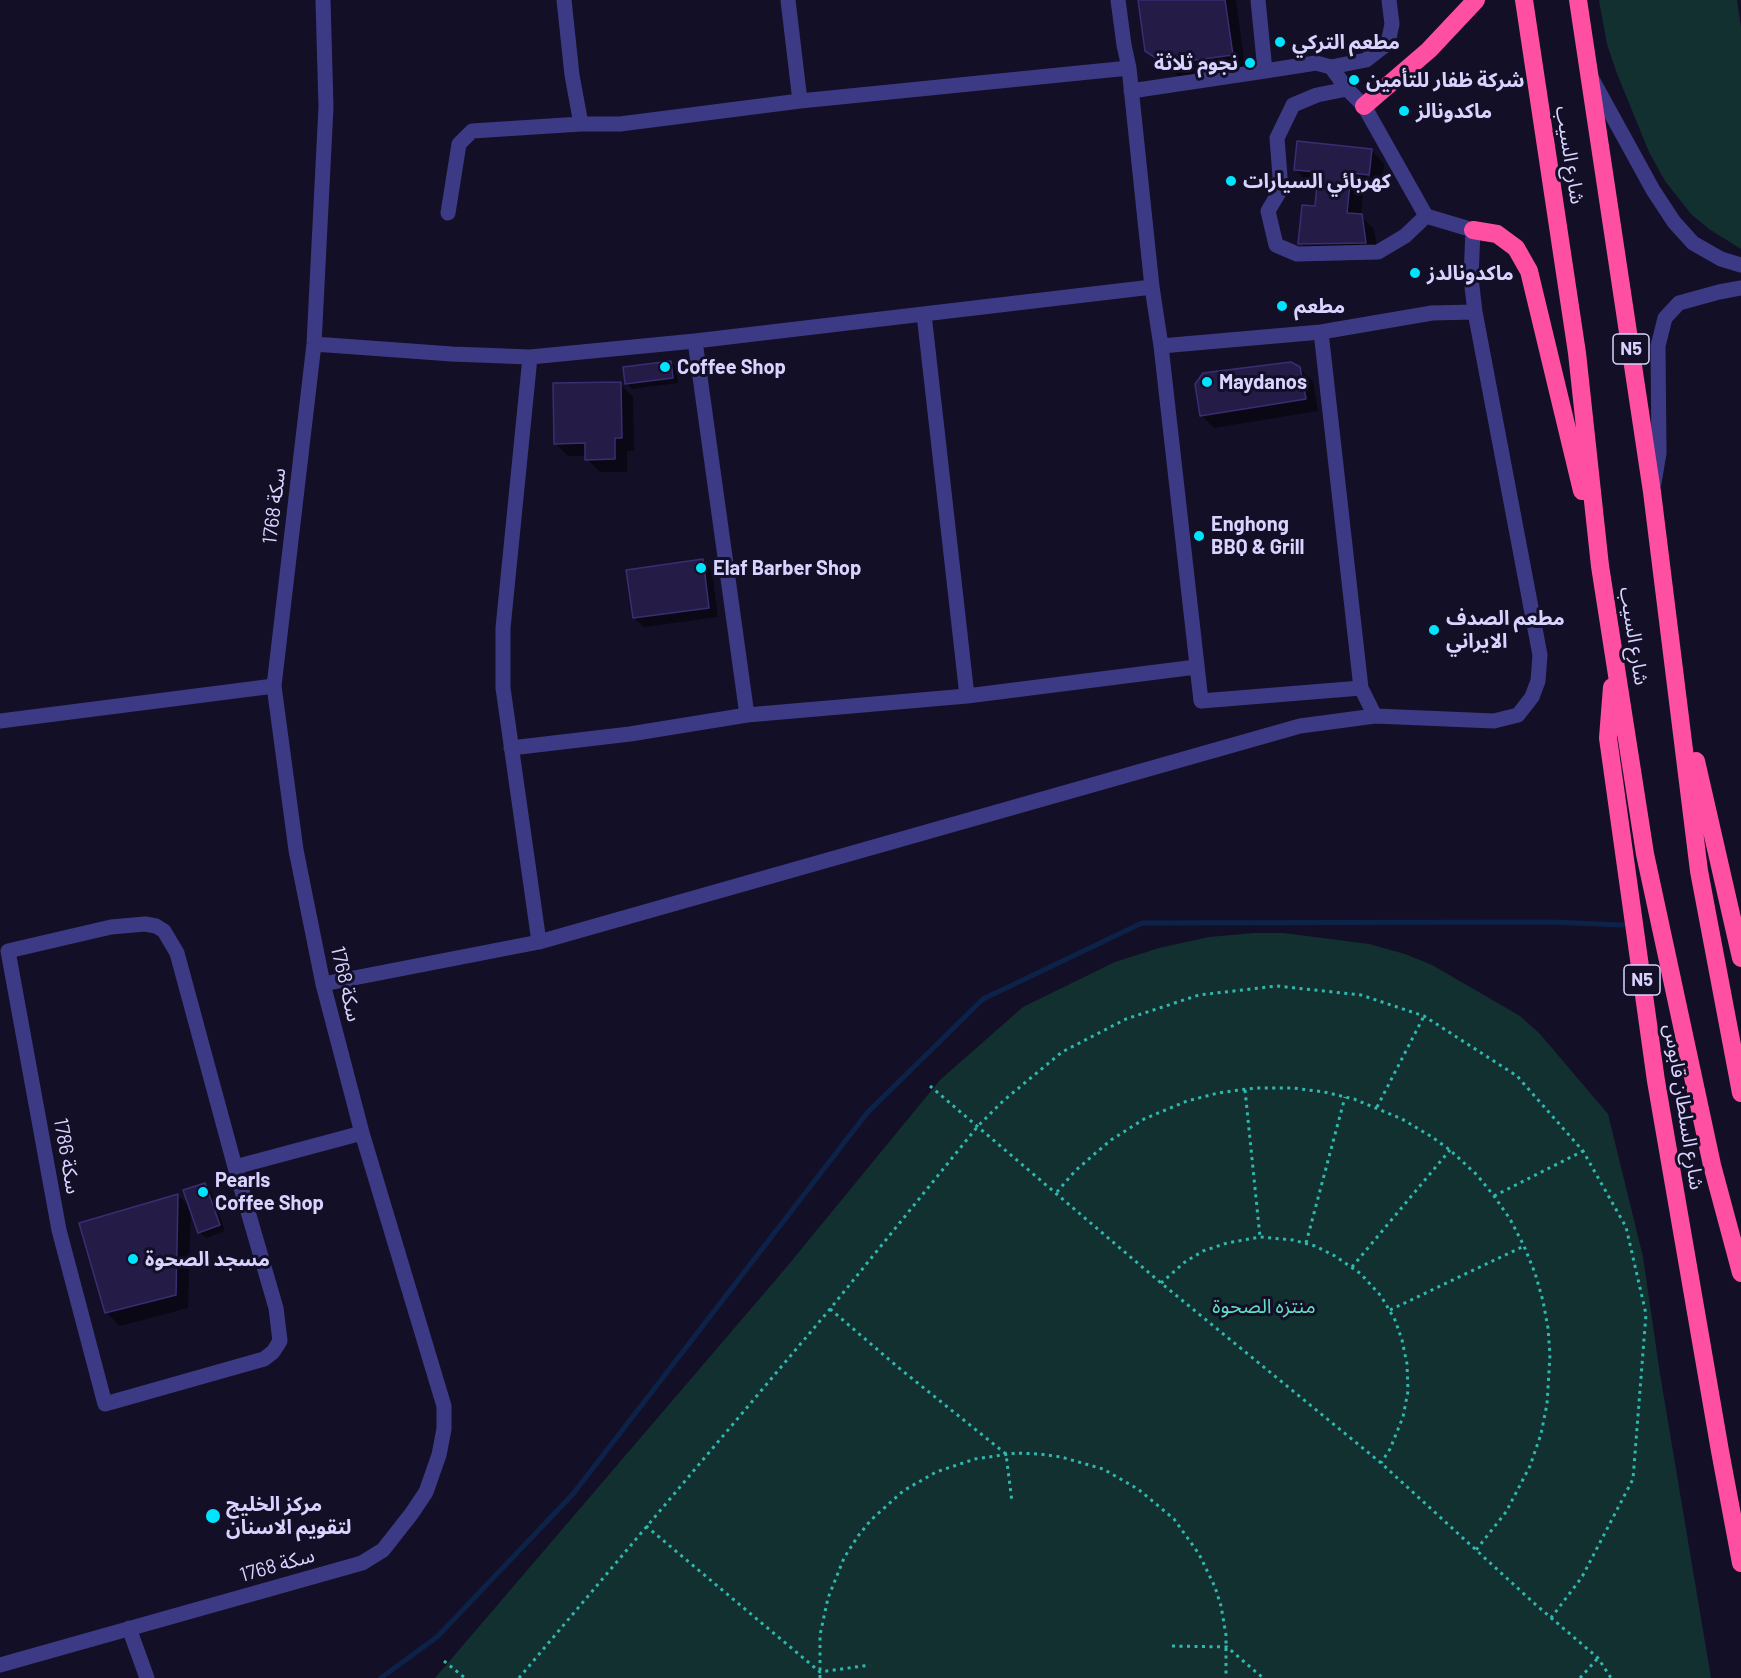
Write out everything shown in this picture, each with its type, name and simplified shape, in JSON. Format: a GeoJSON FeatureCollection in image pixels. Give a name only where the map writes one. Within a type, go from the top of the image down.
{"type":"FeatureCollection","features":[{"type":"Feature","properties":{"kind":"highway"},"geometry":{"type":"LineString","coordinates":[[1364,106],[1429,50],[1476,0]]}},
{"type":"Feature","properties":{"kind":"highway","name":"شارع السيب"},"geometry":{"type":"LineString","coordinates":[[1524,0],[1577,353],[1600,566],[1645,854],[1712,1165],[1741,1272]]}},
{"type":"Feature","properties":{"kind":"highway","name":"شارع السيب"},"geometry":{"type":"LineString","coordinates":[[1578,0],[1652,492],[1699,871],[1741,1093]]}},
{"type":"Feature","properties":{"kind":"highway"},"geometry":{"type":"LineString","coordinates":[[1473,230],[1497,234],[1516,248],[1529,272],[1600,566]]}},
{"type":"Feature","properties":{"kind":"highway","name":"شارع السلطان قابوس"},"geometry":{"type":"LineString","coordinates":[[1614,655],[1608,738],[1656,1081],[1741,1563]]}},
{"type":"Feature","properties":{"kind":"highway","name":"N5"},"geometry":{"type":"LineString","coordinates":[[1679,699],[1693,748],[1741,958]]}},
{"type":"Feature","properties":{"kind":"street","name":"سكة 1768"},"geometry":{"type":"LineString","coordinates":[[0,1665],[362,1563],[383,1550],[397,1534],[426,1492],[440,1455],[444,1429],[444,1406],[362,1133],[323,984],[296,850],[274,686],[314,344],[326,107],[323,0]]}},
{"type":"Feature","properties":{"kind":"street"},"geometry":{"type":"LineString","coordinates":[[564,0],[580,124]]}},
{"type":"Feature","properties":{"kind":"street"},"geometry":{"type":"LineString","coordinates":[[788,0],[800,102]]}},
{"type":"Feature","properties":{"kind":"street"},"geometry":{"type":"LineString","coordinates":[[1118,0],[1129,68],[1152,287],[1161,346],[1201,701],[1361,688]]}},
{"type":"Feature","properties":{"kind":"street"},"geometry":{"type":"LineString","coordinates":[[1258,0],[1265,71]]}},
{"type":"Feature","properties":{"kind":"street"},"geometry":{"type":"LineString","coordinates":[[1131,91],[1316,63],[1331,68],[1365,60],[1388,43],[1392,24],[1389,0]]}},
{"type":"Feature","properties":{"kind":"street"},"geometry":{"type":"LineString","coordinates":[[448,213],[459,144],[472,131],[580,124],[620,124],[800,102],[1129,68]]}},
{"type":"Feature","properties":{"kind":"street"},"geometry":{"type":"LineString","coordinates":[[323,984],[539,942],[1300,726],[1375,716],[1494,722],[1518,715],[1532,697],[1539,681],[1540,655],[1475,312],[1471,278],[1473,230],[1426,216],[1364,106],[1331,68]]}},
{"type":"Feature","properties":{"kind":"street"},"geometry":{"type":"LineString","coordinates":[[1589,74],[1653,190],[1674,222],[1693,243],[1721,259],[1741,265]]}},
{"type":"Feature","properties":{"kind":"street"},"geometry":{"type":"LineString","coordinates":[[1347,89],[1317,95],[1293,105],[1277,138],[1281,189],[1268,211],[1276,245],[1297,254],[1378,252],[1405,236],[1426,216]]}},
{"type":"Feature","properties":{"kind":"street"},"geometry":{"type":"LineString","coordinates":[[314,344],[530,357],[696,341],[1152,287]]}},
{"type":"Feature","properties":{"kind":"street"},"geometry":{"type":"LineString","coordinates":[[1652,492],[1659,453],[1658,346],[1665,318],[1679,303],[1741,288]]}},
{"type":"Feature","properties":{"kind":"street"},"geometry":{"type":"LineString","coordinates":[[1161,346],[1322,332],[1432,313],[1475,312]]}},
{"type":"Feature","properties":{"kind":"street"},"geometry":{"type":"LineString","coordinates":[[924,314],[967,696]]}},
{"type":"Feature","properties":{"kind":"street"},"geometry":{"type":"LineString","coordinates":[[1322,332],[1361,688],[1375,716]]}},
{"type":"Feature","properties":{"kind":"street"},"geometry":{"type":"LineString","coordinates":[[696,341],[747,716]]}},
{"type":"Feature","properties":{"kind":"street"},"geometry":{"type":"LineString","coordinates":[[530,357],[503,628],[503,688],[539,942]]}},
{"type":"Feature","properties":{"kind":"street"},"geometry":{"type":"LineString","coordinates":[[512,748],[630,734],[747,716],[967,696],[1196,667]]}},
{"type":"Feature","properties":{"kind":"street"},"geometry":{"type":"LineString","coordinates":[[0,721],[274,686]]}},
{"type":"Feature","properties":{"kind":"street","name":"سكة 1786"},"geometry":{"type":"LineString","coordinates":[[145,924],[156,926],[164,931],[177,953],[235,1167],[276,1308],[280,1341],[273,1352],[264,1359],[105,1404],[59,1230],[8,951],[128,925],[145,924]]}},
{"type":"Feature","properties":{"kind":"street"},"geometry":{"type":"LineString","coordinates":[[235,1167],[362,1133]]}},
{"type":"Feature","properties":{"kind":"street"},"geometry":{"type":"LineString","coordinates":[[129,1628],[147,1678]]}},
{"type":"Feature","properties":{"kind":"path"},"geometry":{"type":"LineString","coordinates":[[519,1678],[830,1309],[978,1126],[1003,1101],[1062,1052],[1126,1019],[1199,995],[1277,986],[1361,995],[1424,1016],[1517,1076],[1582,1151],[1626,1227],[1646,1314],[1633,1479],[1582,1577],[1551,1618]]}},
{"type":"Feature","properties":{"kind":"path"},"geometry":{"type":"LineString","coordinates":[[1377,1107],[1424,1016]]}},
{"type":"Feature","properties":{"kind":"path"},"geometry":{"type":"LineString","coordinates":[[930,1086],[1161,1282],[1381,1463],[1598,1658],[1611,1678]]}},
{"type":"Feature","properties":{"kind":"path"},"geometry":{"type":"LineString","coordinates":[[1056,1193],[1076,1171],[1111,1140],[1144,1119],[1187,1101],[1245,1089],[1293,1088],[1346,1097],[1377,1107],[1412,1124],[1450,1150],[1476,1175],[1510,1219],[1524,1246],[1540,1287],[1548,1328],[1550,1368],[1547,1404],[1537,1446],[1523,1481],[1506,1512],[1476,1550]]}},
{"type":"Feature","properties":{"kind":"path"},"geometry":{"type":"LineString","coordinates":[[1245,1089],[1260,1237]]}},
{"type":"Feature","properties":{"kind":"path"},"geometry":{"type":"LineString","coordinates":[[1306,1243],[1346,1097]]}},
{"type":"Feature","properties":{"kind":"path"},"geometry":{"type":"LineString","coordinates":[[1352,1267],[1450,1150]]}},
{"type":"Feature","properties":{"kind":"path"},"geometry":{"type":"LineString","coordinates":[[1494,1196],[1582,1151]]}},
{"type":"Feature","properties":{"kind":"path"},"geometry":{"type":"LineString","coordinates":[[1161,1282],[1185,1262],[1203,1251],[1227,1242],[1260,1237],[1306,1243],[1335,1256],[1352,1267],[1372,1285],[1390,1310],[1405,1352],[1408,1391],[1403,1417],[1398,1432],[1381,1463]]}},
{"type":"Feature","properties":{"kind":"path"},"geometry":{"type":"LineString","coordinates":[[1390,1310],[1524,1246]]}},
{"type":"Feature","properties":{"kind":"path"},"geometry":{"type":"LineString","coordinates":[[830,1309],[898,1368],[1006,1454],[1012,1502]]}},
{"type":"Feature","properties":{"kind":"path"},"geometry":{"type":"LineString","coordinates":[[820,1678],[820,1635],[823,1614],[831,1588],[847,1553],[881,1510],[903,1491],[936,1472],[975,1459],[1029,1453],[1050,1455],[1093,1465],[1132,1484],[1158,1504],[1181,1527],[1206,1566],[1221,1606],[1227,1647],[1226,1678]]}},
{"type":"Feature","properties":{"kind":"path"},"geometry":{"type":"LineString","coordinates":[[646,1526],[820,1672],[870,1665]]}},
{"type":"Feature","properties":{"kind":"path"},"geometry":{"type":"LineString","coordinates":[[1173,1646],[1227,1647],[1263,1678]]}},
{"type":"Feature","properties":{"kind":"path"},"geometry":{"type":"LineString","coordinates":[[1581,1678],[1598,1658]]}},
{"type":"Feature","properties":{"kind":"path"},"geometry":{"type":"LineString","coordinates":[[444,1661],[465,1678]]}},
{"type":"Feature","properties":{"kind":"green space"},"geometry":{"type":"Polygon","coordinates":[[[1599,0],[1737,0],[1741,28],[1741,249],[1709,229],[1691,214],[1665,181],[1649,152],[1616,71],[1607,44],[1599,0]]]}},
{"type":"Feature","properties":{"kind":"green space","name":"منتزه الصحوة"},"geometry":{"type":"Polygon","coordinates":[[[1283,933],[1369,944],[1405,954],[1432,965],[1520,1016],[1540,1034],[1608,1114],[1643,1257],[1660,1374],[1711,1678],[435,1678],[785,1269],[940,1080],[1023,1007],[1115,962],[1159,948],[1209,937],[1283,933]]]}},
{"type":"Feature","properties":{"kind":"building"},"geometry":{"type":"Polygon","coordinates":[[[1138,0],[1225,0],[1233,55],[1165,64],[1145,51],[1138,0]]]}},
{"type":"Feature","properties":{"kind":"building"},"geometry":{"type":"Polygon","coordinates":[[[1297,141],[1372,149],[1369,175],[1351,173],[1347,213],[1362,214],[1366,243],[1298,244],[1302,205],[1315,206],[1318,172],[1294,170],[1297,141]]]}},
{"type":"Feature","properties":{"kind":"building"},"geometry":{"type":"Polygon","coordinates":[[[671,361],[673,378],[625,384],[623,367],[671,361]]]}},
{"type":"Feature","properties":{"kind":"building"},"geometry":{"type":"Polygon","coordinates":[[[1291,362],[1300,367],[1306,399],[1200,416],[1195,384],[1203,373],[1291,362]]]}},
{"type":"Feature","properties":{"kind":"building"},"geometry":{"type":"Polygon","coordinates":[[[621,382],[622,438],[615,438],[615,459],[585,460],[585,443],[554,444],[553,383],[621,382]]]}},
{"type":"Feature","properties":{"kind":"building"},"geometry":{"type":"Polygon","coordinates":[[[703,559],[709,608],[633,618],[626,570],[703,559]]]}},
{"type":"Feature","properties":{"kind":"building"},"geometry":{"type":"Polygon","coordinates":[[[205,1183],[220,1225],[198,1233],[183,1190],[205,1183]]]}},
{"type":"Feature","properties":{"kind":"building","name":"مسجد الصحوة"},"geometry":{"type":"Polygon","coordinates":[[[178,1194],[176,1295],[105,1313],[79,1223],[178,1194]]]}},
{"type":"Feature","properties":{"kind":"waterway"},"geometry":{"type":"LineString","coordinates":[[381,1678],[437,1637],[573,1494],[867,1113],[983,999],[1142,923],[1551,922],[1623,925]]}},
{"type":"Feature","properties":{"kind":"place","name":"مطعم التركي"},"geometry":{"type":"Point","coordinates":[1280,42]}},
{"type":"Feature","properties":{"kind":"place","name":"نجوم ثلاثة"},"geometry":{"type":"Point","coordinates":[1250,63]}},
{"type":"Feature","properties":{"kind":"place","name":"شركة ظفار للتأمين"},"geometry":{"type":"Point","coordinates":[1354,80]}},
{"type":"Feature","properties":{"kind":"place","name":"ماكدونالز"},"geometry":{"type":"Point","coordinates":[1404,111]}},
{"type":"Feature","properties":{"kind":"place","name":"كهربائي السيارات"},"geometry":{"type":"Point","coordinates":[1231,181]}},
{"type":"Feature","properties":{"kind":"place","name":"ماكدونالدز"},"geometry":{"type":"Point","coordinates":[1415,273]}},
{"type":"Feature","properties":{"kind":"place","name":"مطعم"},"geometry":{"type":"Point","coordinates":[1282,306]}},
{"type":"Feature","properties":{"kind":"place","name":"Coffee Shop"},"geometry":{"type":"Point","coordinates":[665,367]}},
{"type":"Feature","properties":{"kind":"place","name":"Maydanos"},"geometry":{"type":"Point","coordinates":[1207,382]}},
{"type":"Feature","properties":{"kind":"place","name":"Enghong BBQ & Grill"},"geometry":{"type":"Point","coordinates":[1199,536]}},
{"type":"Feature","properties":{"kind":"place","name":"Elaf Barber Shop"},"geometry":{"type":"Point","coordinates":[701,568]}},
{"type":"Feature","properties":{"kind":"place","name":"مطعم الصدف الايراني"},"geometry":{"type":"Point","coordinates":[1434,630]}},
{"type":"Feature","properties":{"kind":"place","name":"Pearls Coffee Shop"},"geometry":{"type":"Point","coordinates":[203,1192]}},
{"type":"Feature","properties":{"kind":"place","name":"مسجد الصحوة"},"geometry":{"type":"Point","coordinates":[133,1259]}},
{"type":"Feature","properties":{"kind":"place","name":"مركز الخليج لتقويم الاسنان"},"geometry":{"type":"Point","coordinates":[213,1516]}}]}
